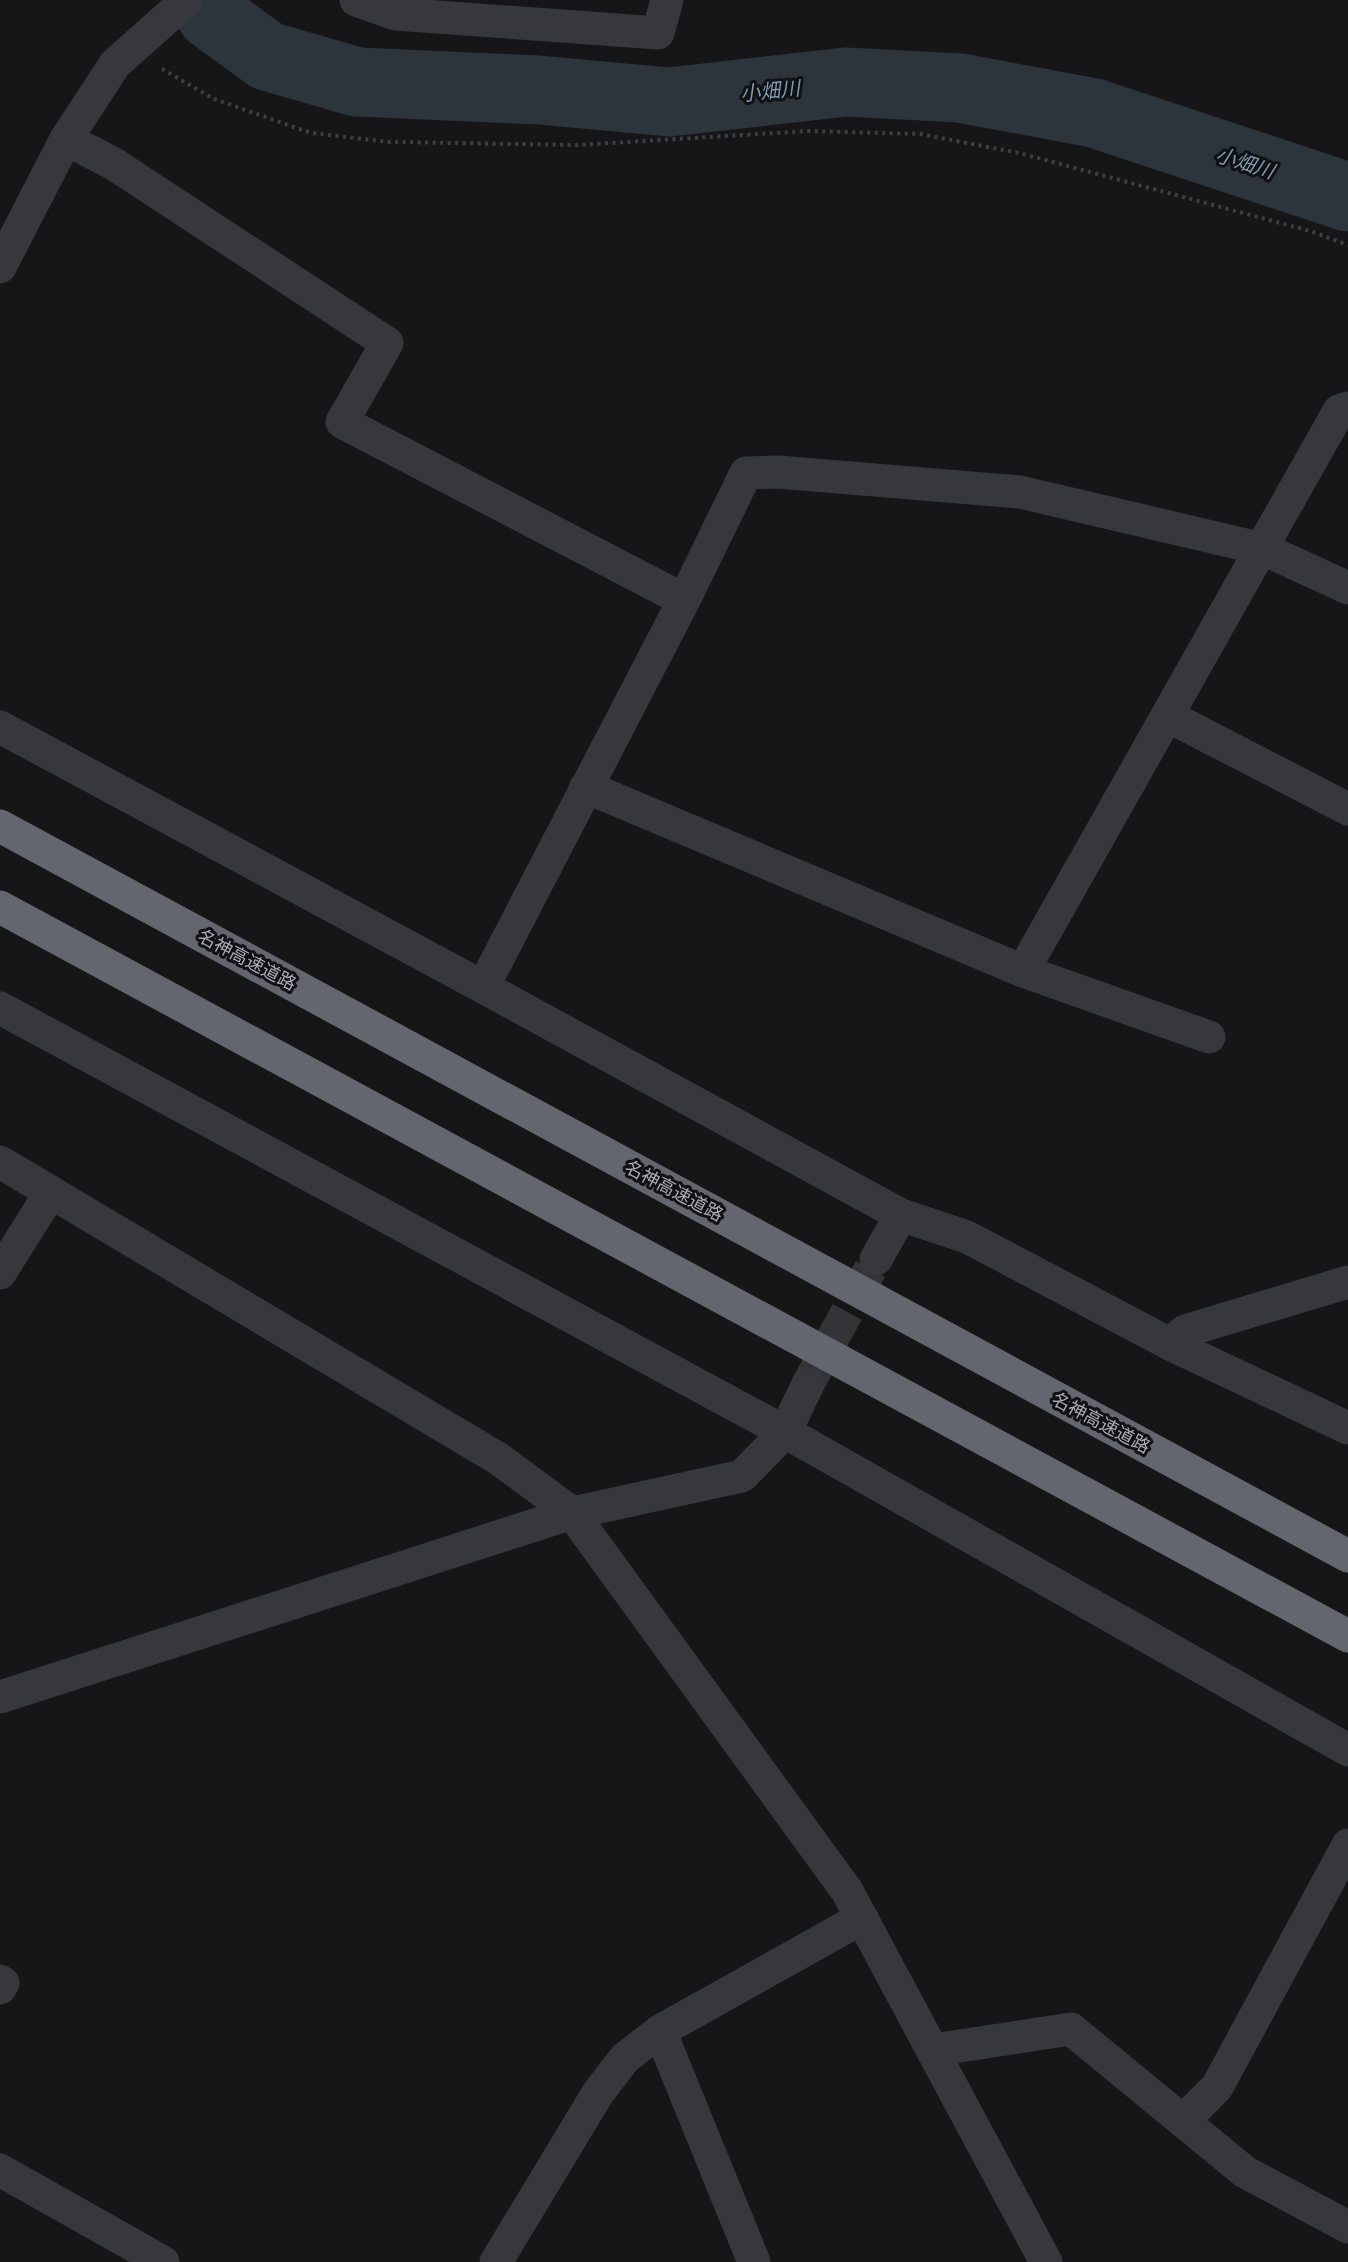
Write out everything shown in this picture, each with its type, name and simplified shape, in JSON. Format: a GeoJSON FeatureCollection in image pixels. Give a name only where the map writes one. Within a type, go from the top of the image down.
{"type":"FeatureCollection","features":[{"type":"Feature","properties":{"kind":"highway","name":"名神高速道路"},"geometry":{"type":"LineString","coordinates":[[0,826],[1348,1556]]}},
{"type":"Feature","properties":{"kind":"highway"},"geometry":{"type":"LineString","coordinates":[[0,908],[1348,1636]]}},
{"type":"Feature","properties":{"kind":"street"},"geometry":{"type":"LineString","coordinates":[[356,0],[395,14],[658,33],[667,0]]}},
{"type":"Feature","properties":{"kind":"street"},"geometry":{"type":"LineString","coordinates":[[0,267],[66,139],[115,63],[178,7]]}},
{"type":"Feature","properties":{"kind":"street"},"geometry":{"type":"LineString","coordinates":[[66,139],[114,164],[387,343],[342,422],[684,600]]}},
{"type":"Feature","properties":{"kind":"street"},"geometry":{"type":"LineString","coordinates":[[1023,972],[1339,411],[1348,408]]}},
{"type":"Feature","properties":{"kind":"street"},"geometry":{"type":"LineString","coordinates":[[483,987],[684,600],[746,473],[778,472],[1020,492],[1263,549],[1348,588]]}},
{"type":"Feature","properties":{"kind":"street"},"geometry":{"type":"LineString","coordinates":[[1168,716],[1348,809]]}},
{"type":"Feature","properties":{"kind":"street"},"geometry":{"type":"LineString","coordinates":[[0,727],[901,1215],[967,1237],[1170,1344],[1348,1428]]}},
{"type":"Feature","properties":{"kind":"street"},"geometry":{"type":"LineString","coordinates":[[586,787],[1023,972],[1209,1037]]}},
{"type":"Feature","properties":{"kind":"street"},"geometry":{"type":"LineString","coordinates":[[0,1008],[785,1432],[1348,1750]]}},
{"type":"Feature","properties":{"kind":"street"},"geometry":{"type":"LineString","coordinates":[[0,1162],[499,1459],[572,1513],[847,1891],[1046,2262]]}},
{"type":"Feature","properties":{"kind":"street"},"geometry":{"type":"LineString","coordinates":[[0,1273],[51,1192]]}},
{"type":"Feature","properties":{"kind":"street"},"geometry":{"type":"LineString","coordinates":[[876,1259],[901,1215]]}},
{"type":"Feature","properties":{"kind":"street"},"geometry":{"type":"LineString","coordinates":[[1170,1344],[1185,1331],[1348,1282]]}},
{"type":"Feature","properties":{"kind":"street"},"geometry":{"type":"LineString","coordinates":[[0,1697],[572,1513],[742,1476],[785,1432],[807,1384]]}},
{"type":"Feature","properties":{"kind":"street"},"geometry":{"type":"LineString","coordinates":[[1183,2121],[1217,2087],[1348,1845]]}},
{"type":"Feature","properties":{"kind":"street"},"geometry":{"type":"LineString","coordinates":[[496,2262],[598,2093],[624,2058],[660,2031],[862,1918]]}},
{"type":"Feature","properties":{"kind":"street"},"geometry":{"type":"LineString","coordinates":[[0,1981],[3,1983],[0,1988]]}},
{"type":"Feature","properties":{"kind":"street"},"geometry":{"type":"LineString","coordinates":[[933,2050],[1071,2029],[1245,2172],[1348,2227]]}},
{"type":"Feature","properties":{"kind":"street"},"geometry":{"type":"LineString","coordinates":[[660,2031],[754,2262]]}},
{"type":"Feature","properties":{"kind":"street"},"geometry":{"type":"LineString","coordinates":[[0,2170],[163,2262]]}},
{"type":"Feature","properties":{"kind":"path"},"geometry":{"type":"LineString","coordinates":[[142,38],[164,70],[214,99],[311,133],[390,142],[578,145],[808,131],[920,134],[1019,153],[1310,231],[1348,245]]}},
{"type":"Feature","properties":{"kind":"waterway","name":"小畑川"},"geometry":{"type":"LineString","coordinates":[[203,0],[211,15],[267,56],[357,82],[539,90],[669,102],[846,82],[960,88],[1094,113],[1348,197]]}},
{"type":"Feature","properties":{"kind":"tunnel"},"geometry":{"type":"LineString","coordinates":[[808,1384],[876,1259]]}}]}
